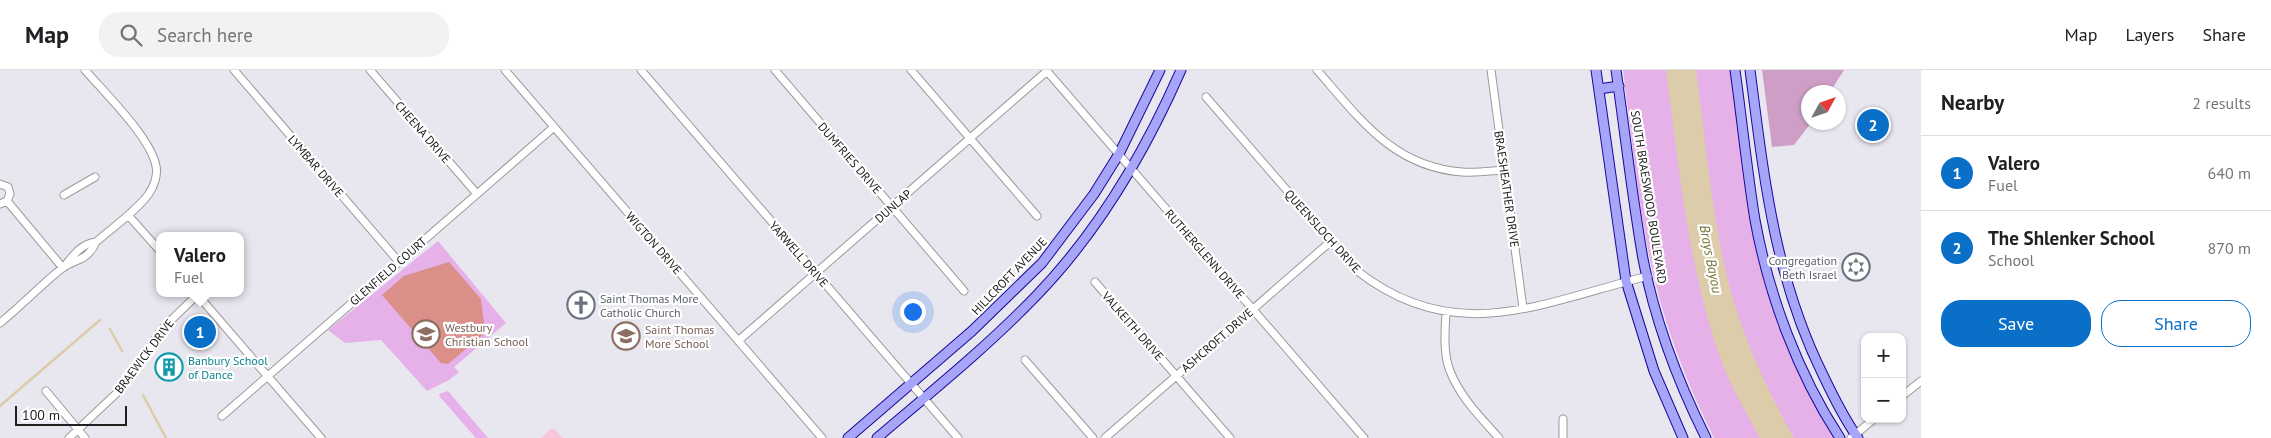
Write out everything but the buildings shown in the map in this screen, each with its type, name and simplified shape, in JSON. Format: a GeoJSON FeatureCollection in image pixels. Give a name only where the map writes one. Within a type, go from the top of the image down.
{"type":"FeatureCollection","features":[{"type":"Feature","properties":{"kind":"main road","name":"HILLCROFT AVENUE"},"geometry":{"type":"LineString","coordinates":[[848,438],[972,331],[1042,263],[1094,194],[1119,154],[1160,70]]}},
{"type":"Feature","properties":{"kind":"main road"},"geometry":{"type":"LineString","coordinates":[[877,438],[1001,331],[1037,295],[1076,249],[1132,169],[1181,70]]}},
{"type":"Feature","properties":{"kind":"main road"},"geometry":{"type":"LineString","coordinates":[[1596,70],[1626,281],[1654,371],[1683,438]]}},
{"type":"Feature","properties":{"kind":"main road","name":"SOUTH BRAESWOOD BOULEVARD"},"geometry":{"type":"LineString","coordinates":[[1616,70],[1648,276],[1664,336],[1682,386],[1706,438]]}},
{"type":"Feature","properties":{"kind":"main road"},"geometry":{"type":"LineString","coordinates":[[1735,70],[1756,221],[1771,286],[1799,361],[1840,438]]}},
{"type":"Feature","properties":{"kind":"main road"},"geometry":{"type":"LineString","coordinates":[[1750,70],[1776,243],[1800,324],[1833,396],[1855,437]]}},
{"type":"Feature","properties":{"kind":"main road"},"geometry":{"type":"LineString","coordinates":[[1599,89],[1619,86]]}},
{"type":"Feature","properties":{"kind":"main road"},"geometry":{"type":"LineString","coordinates":[[1748,167],[1763,165]]}},
{"type":"Feature","properties":{"kind":"street"},"geometry":{"type":"LineString","coordinates":[[0,323],[63,268],[75,252],[86,243],[96,242],[128,214],[148,195],[155,182],[156,167],[151,151],[138,132],[86,70]]}},
{"type":"Feature","properties":{"kind":"street","name":"LYMBAR DRIVE"},"geometry":{"type":"LineString","coordinates":[[234,70],[399,262]]}},
{"type":"Feature","properties":{"kind":"street","name":"CHEENA DRIVE"},"geometry":{"type":"LineString","coordinates":[[370,70],[477,194]]}},
{"type":"Feature","properties":{"kind":"street","name":"WIGTON DRIVE"},"geometry":{"type":"LineString","coordinates":[[504,70],[822,438]]}},
{"type":"Feature","properties":{"kind":"street","name":"YARWELL DRIVE"},"geometry":{"type":"LineString","coordinates":[[641,70],[958,438]]}},
{"type":"Feature","properties":{"kind":"street","name":"DUMFRIES DRIVE"},"geometry":{"type":"LineString","coordinates":[[775,70],[964,291]]}},
{"type":"Feature","properties":{"kind":"street"},"geometry":{"type":"LineString","coordinates":[[911,70],[1037,216]]}},
{"type":"Feature","properties":{"kind":"street","name":"DUNLAP"},"geometry":{"type":"LineString","coordinates":[[738,341],[971,139],[1046,70]]}},
{"type":"Feature","properties":{"kind":"street","name":"RUTHERGLENN DRIVE"},"geometry":{"type":"LineString","coordinates":[[1046,70],[1364,438]]}},
{"type":"Feature","properties":{"kind":"street"},"geometry":{"type":"LineString","coordinates":[[1318,70],[1366,127],[1382,141],[1411,159],[1443,169],[1468,172],[1504,170]]}},
{"type":"Feature","properties":{"kind":"street","name":"BRAESHEATHER DRIVE"},"geometry":{"type":"LineString","coordinates":[[1491,70],[1523,308]]}},
{"type":"Feature","properties":{"kind":"street","name":"QUEENSLOCH DRIVE"},"geometry":{"type":"LineString","coordinates":[[1206,97],[1356,270],[1377,286],[1401,299],[1446,313],[1493,314],[1648,276]]}},
{"type":"Feature","properties":{"kind":"street","name":"GLENFIELD COURT"},"geometry":{"type":"LineString","coordinates":[[222,416],[554,127]]}},
{"type":"Feature","properties":{"kind":"street"},"geometry":{"type":"LineString","coordinates":[[64,195],[95,177]]}},
{"type":"Feature","properties":{"kind":"street"},"geometry":{"type":"LineString","coordinates":[[0,184],[5,184],[10,190],[4,203],[63,268]]}},
{"type":"Feature","properties":{"kind":"street"},"geometry":{"type":"LineString","coordinates":[[128,214],[156,246]]}},
{"type":"Feature","properties":{"kind":"street","name":"ASHCROFT DRIVE"},"geometry":{"type":"LineString","coordinates":[[1104,438],[1330,242]]}},
{"type":"Feature","properties":{"kind":"street","name":"VALKEITH DRIVE"},"geometry":{"type":"LineString","coordinates":[[1095,282],[1230,438]]}},
{"type":"Feature","properties":{"kind":"street","name":"BRAEWICK DRIVE"},"geometry":{"type":"LineString","coordinates":[[69,438],[122,388],[162,329],[194,297]]}},
{"type":"Feature","properties":{"kind":"street"},"geometry":{"type":"LineString","coordinates":[[200,297],[321,438]]}},
{"type":"Feature","properties":{"kind":"street"},"geometry":{"type":"LineString","coordinates":[[1446,313],[1445,341],[1450,371],[1465,398],[1499,438]]}},
{"type":"Feature","properties":{"kind":"street"},"geometry":{"type":"LineString","coordinates":[[1025,360],[1093,438]]}},
{"type":"Feature","properties":{"kind":"street"},"geometry":{"type":"LineString","coordinates":[[1906,393],[1921,380]]}},
{"type":"Feature","properties":{"kind":"street"},"geometry":{"type":"LineString","coordinates":[[46,392],[85,438]]}},
{"type":"Feature","properties":{"kind":"street"},"geometry":{"type":"LineString","coordinates":[[1563,419],[1563,438]]}},
{"type":"Feature","properties":{"kind":"street"},"geometry":{"type":"LineString","coordinates":[[1855,437],[1870,423]]}},
{"type":"Feature","properties":{"kind":"shaded area"},"geometry":{"type":"Polygon","coordinates":[[[1623,70],[1732,70],[1771,301],[1795,363],[1835,438],[1714,438],[1684,371],[1654,279],[1634,163],[1623,70]]]}},
{"type":"Feature","properties":{"kind":"shaded area"},"geometry":{"type":"Polygon","coordinates":[[[1762,70],[1844,70],[1834,85],[1801,85],[1801,130],[1806,130],[1794,145],[1772,147],[1762,70]]]}},
{"type":"Feature","properties":{"kind":"shaded area"},"geometry":{"type":"Polygon","coordinates":[[[438,241],[506,323],[454,367],[459,372],[449,380],[427,391],[381,340],[345,343],[328,330],[438,241]]]}},
{"type":"Feature","properties":{"kind":"shaded area"},"geometry":{"type":"Polygon","coordinates":[[[449,262],[481,299],[485,333],[448,364],[441,363],[382,295],[404,276],[449,262]]]}},
{"type":"Feature","properties":{"kind":"shaded area"},"geometry":{"type":"Polygon","coordinates":[[[448,391],[488,438],[476,438],[440,397],[439,394],[448,391]]]}},
{"type":"Feature","properties":{"kind":"shaded area"},"geometry":{"type":"Polygon","coordinates":[[[551,429],[555,429],[563,438],[541,438],[551,429]]]}},
{"type":"Feature","properties":{"kind":"water","name":"Brays Bayou"},"geometry":{"type":"Polygon","coordinates":[[[1666,70],[1696,70],[1716,223],[1726,273],[1738,316],[1754,358],[1794,438],[1760,438],[1734,390],[1721,360],[1700,289],[1693,253],[1680,180],[1666,70]]]}},
{"type":"Feature","properties":{"kind":"waterway"},"geometry":{"type":"LineString","coordinates":[[0,406],[100,320]]}},
{"type":"Feature","properties":{"kind":"waterway"},"geometry":{"type":"LineString","coordinates":[[110,329],[122,351]]}},
{"type":"Feature","properties":{"kind":"waterway"},"geometry":{"type":"LineString","coordinates":[[143,395],[166,438]]}},
{"type":"Feature","properties":{"kind":"place","name":"The Shlenker School"},"geometry":{"type":"Point","coordinates":[1873,125]}},
{"type":"Feature","properties":{"kind":"place","name":"Congregation Beth Israel"},"geometry":{"type":"Point","coordinates":[1856,267]}},
{"type":"Feature","properties":{"kind":"place","name":"Saint Thomas More Catholic Church"},"geometry":{"type":"Point","coordinates":[581,305]}},
{"type":"Feature","properties":{"kind":"place","name":"Valero"},"geometry":{"type":"Point","coordinates":[200,332]}},
{"type":"Feature","properties":{"kind":"place","name":"Westbury Christian School"},"geometry":{"type":"Point","coordinates":[426,334]}},
{"type":"Feature","properties":{"kind":"place","name":"Saint Thomas More School"},"geometry":{"type":"Point","coordinates":[626,336]}},
{"type":"Feature","properties":{"kind":"place","name":"Banbury School of Dance"},"geometry":{"type":"Point","coordinates":[169,367]}}]}
